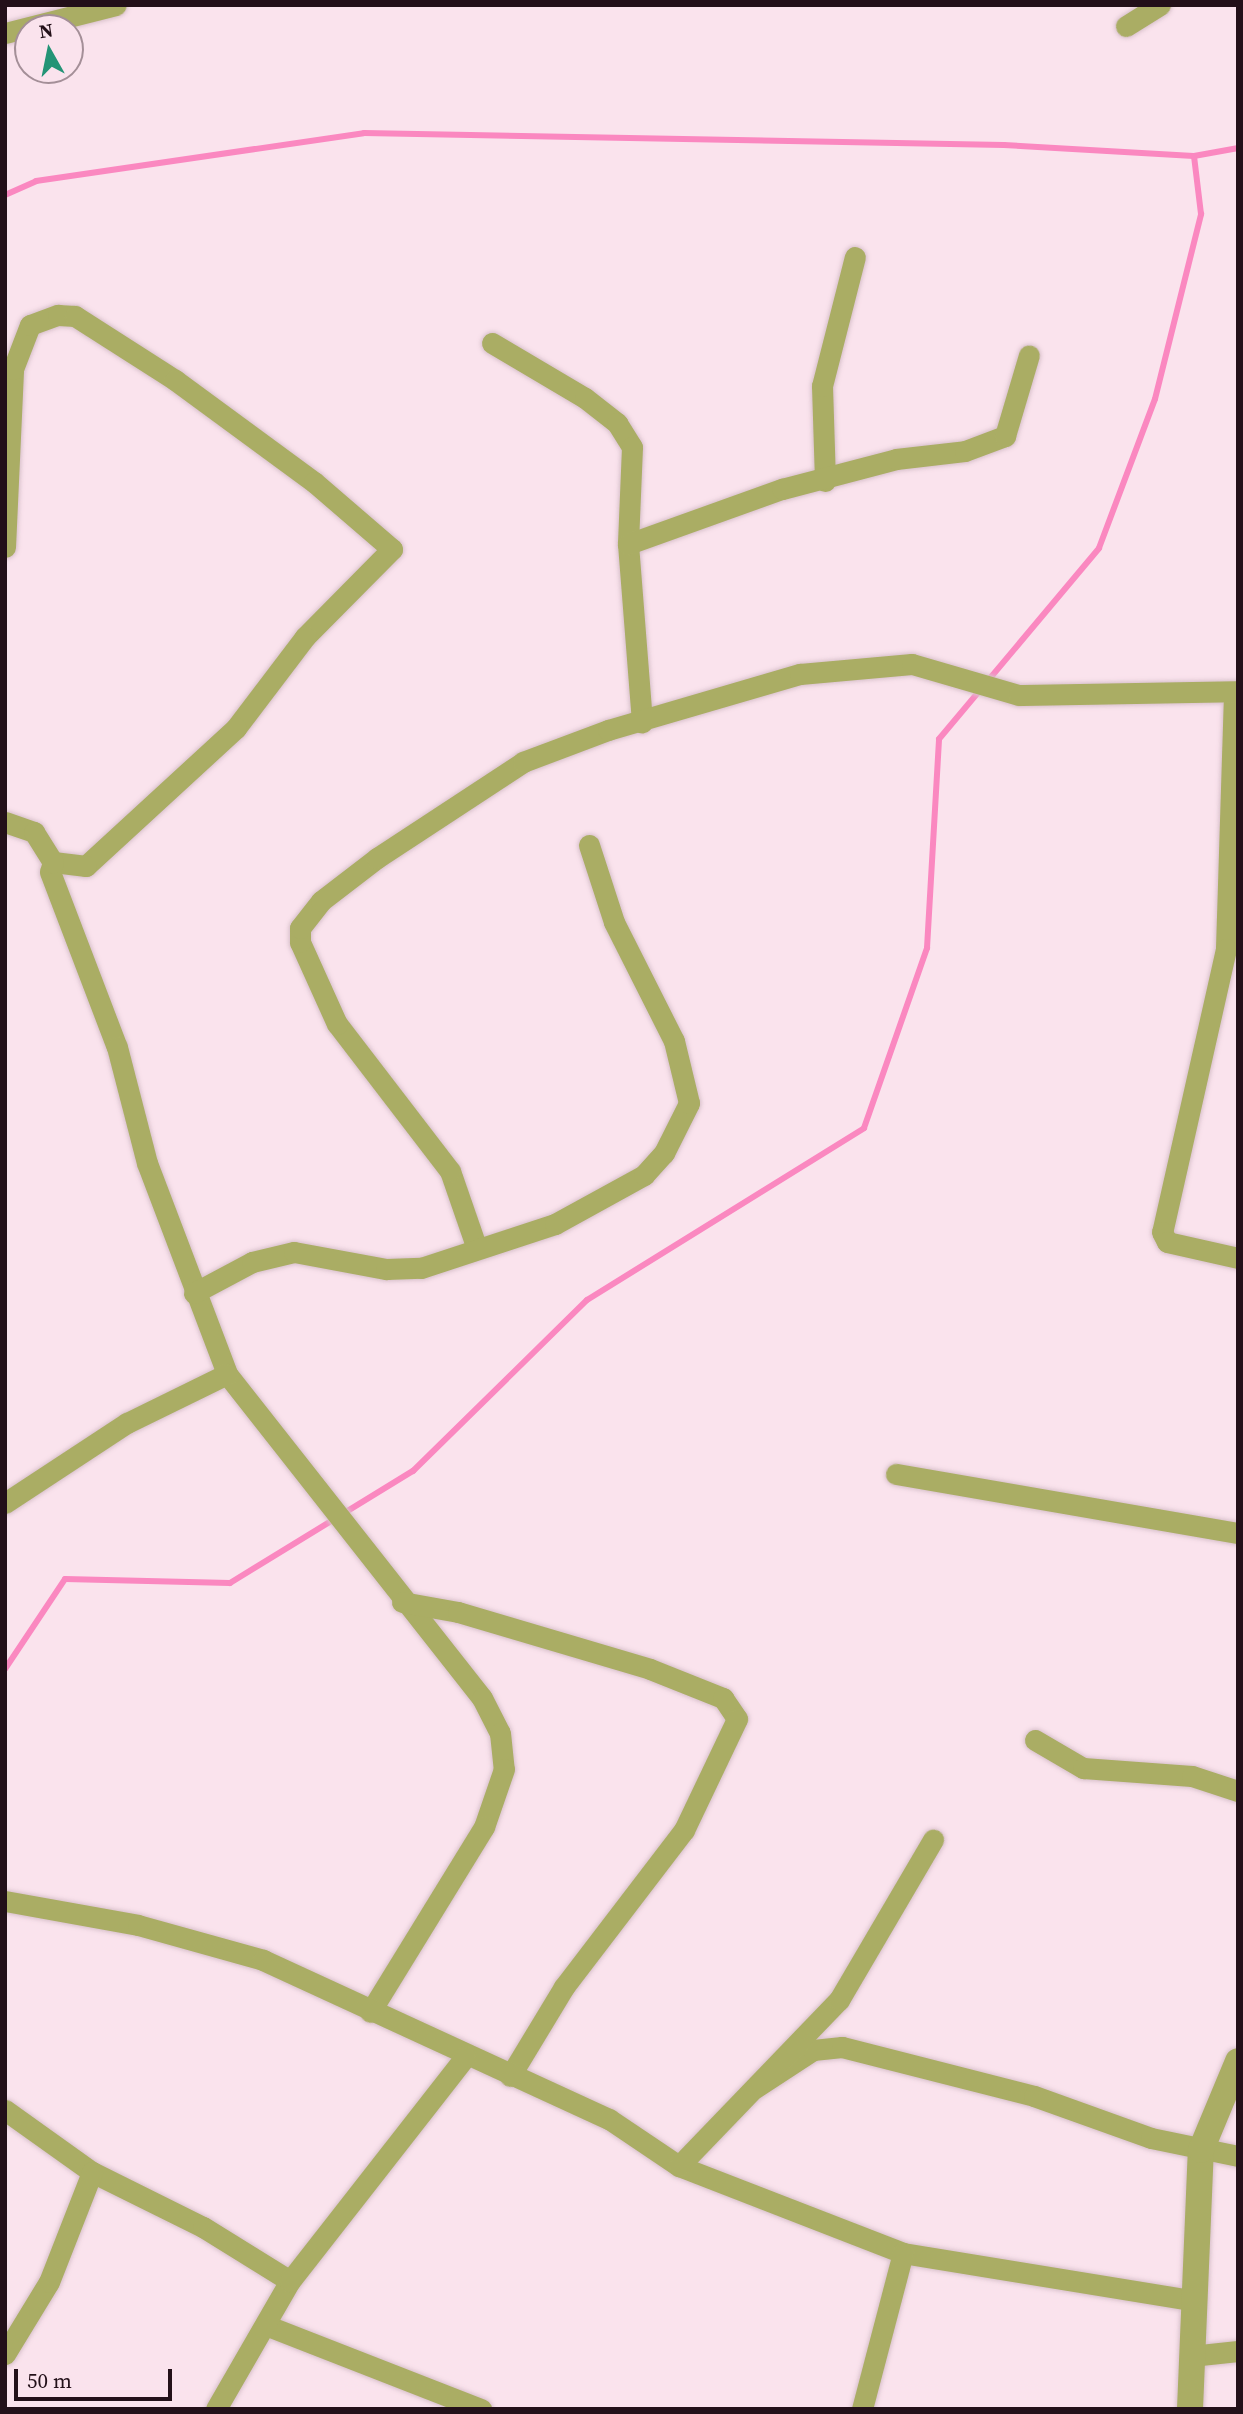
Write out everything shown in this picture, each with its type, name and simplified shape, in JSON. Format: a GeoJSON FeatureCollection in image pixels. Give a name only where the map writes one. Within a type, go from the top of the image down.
{"type":"FeatureCollection","features":[{"type":"Feature","properties":{"kind":"street"},"geometry":{"type":"LineString","coordinates":[[5,33],[116,5]]}},
{"type":"Feature","properties":{"kind":"street"},"geometry":{"type":"LineString","coordinates":[[1126,26],[1160,5]]}},
{"type":"Feature","properties":{"kind":"street"},"geometry":{"type":"LineString","coordinates":[[825,481],[822,386],[855,257]]}},
{"type":"Feature","properties":{"kind":"street"},"geometry":{"type":"LineString","coordinates":[[5,547],[8,499],[6,426],[18,350],[30,325],[75,316],[314,481],[392,549],[304,636],[226,737],[86,866],[53,862]]}},
{"type":"Feature","properties":{"kind":"street"},"geometry":{"type":"LineString","coordinates":[[492,343],[559,379],[617,423],[632,447],[628,544],[642,722]]}},
{"type":"Feature","properties":{"kind":"street"},"geometry":{"type":"LineString","coordinates":[[628,544],[782,489],[825,481],[896,459],[965,451],[1005,436],[1030,355]]}},
{"type":"Feature","properties":{"kind":"street"},"geometry":{"type":"LineString","coordinates":[[476,1246],[435,1147],[337,1024],[305,959],[300,928],[321,901],[377,858],[523,762],[800,674],[912,664],[1019,695],[1236,692],[1226,950],[1162,1232],[1167,1242],[1238,1258]]}},
{"type":"Feature","properties":{"kind":"street"},"geometry":{"type":"LineString","coordinates":[[5,822],[34,832],[53,862],[52,885],[117,1047],[147,1163],[194,1293],[227,1374],[402,1602],[481,1698],[500,1733],[504,1769],[484,1827],[370,2012]]}},
{"type":"Feature","properties":{"kind":"street"},"geometry":{"type":"LineString","coordinates":[[194,1293],[272,1255],[331,1256],[401,1270],[555,1224],[644,1175],[664,1153],[689,1103],[674,1041],[614,922],[589,845]]}},
{"type":"Feature","properties":{"kind":"street"},"geometry":{"type":"LineString","coordinates":[[5,1503],[127,1423],[227,1374]]}},
{"type":"Feature","properties":{"kind":"street"},"geometry":{"type":"LineString","coordinates":[[896,1474],[1238,1532]]}},
{"type":"Feature","properties":{"kind":"street"},"geometry":{"type":"LineString","coordinates":[[402,1602],[458,1612],[650,1669],[723,1698],[737,1719],[684,1830],[564,1987],[510,2076]]}},
{"type":"Feature","properties":{"kind":"street"},"geometry":{"type":"LineString","coordinates":[[1035,1740],[1083,1768],[1192,1776],[1238,1791]]}},
{"type":"Feature","properties":{"kind":"street"},"geometry":{"type":"LineString","coordinates":[[679,2166],[839,2000],[933,1840]]}},
{"type":"Feature","properties":{"kind":"street"},"geometry":{"type":"LineString","coordinates":[[5,1901],[138,1925],[263,1960],[465,2057],[609,2119],[679,2166],[903,2253],[1190,2300]]}},
{"type":"Feature","properties":{"kind":"street"},"geometry":{"type":"LineString","coordinates":[[755,2088],[813,2050],[842,2047],[1034,2096],[1201,2150],[1238,2156]]}},
{"type":"Feature","properties":{"kind":"street"},"geometry":{"type":"LineString","coordinates":[[216,2409],[268,2326],[290,2281],[465,2057]]}},
{"type":"Feature","properties":{"kind":"street"},"geometry":{"type":"LineString","coordinates":[[1190,2409],[1190,2300],[1201,2150],[1238,2061]]}},
{"type":"Feature","properties":{"kind":"street"},"geometry":{"type":"LineString","coordinates":[[5,2110],[92,2172],[203,2227],[290,2281]]}},
{"type":"Feature","properties":{"kind":"street"},"geometry":{"type":"LineString","coordinates":[[5,2354],[49,2282],[92,2172]]}},
{"type":"Feature","properties":{"kind":"street"},"geometry":{"type":"LineString","coordinates":[[862,2409],[903,2253]]}},
{"type":"Feature","properties":{"kind":"street"},"geometry":{"type":"LineString","coordinates":[[268,2326],[481,2409]]}},
{"type":"Feature","properties":{"kind":"street"},"geometry":{"type":"LineString","coordinates":[[1191,2356],[1238,2351]]}},
{"type":"Feature","properties":{"kind":"waterway"},"geometry":{"type":"LineString","coordinates":[[5,195],[36,181],[364,133],[1004,145],[1194,156],[1238,148]]}},
{"type":"Feature","properties":{"kind":"waterway"},"geometry":{"type":"LineString","coordinates":[[5,1669],[65,1579],[230,1583],[413,1471],[587,1300],[864,1128],[927,948],[939,739],[1099,548],[1155,399],[1201,214],[1194,156]]}}]}
